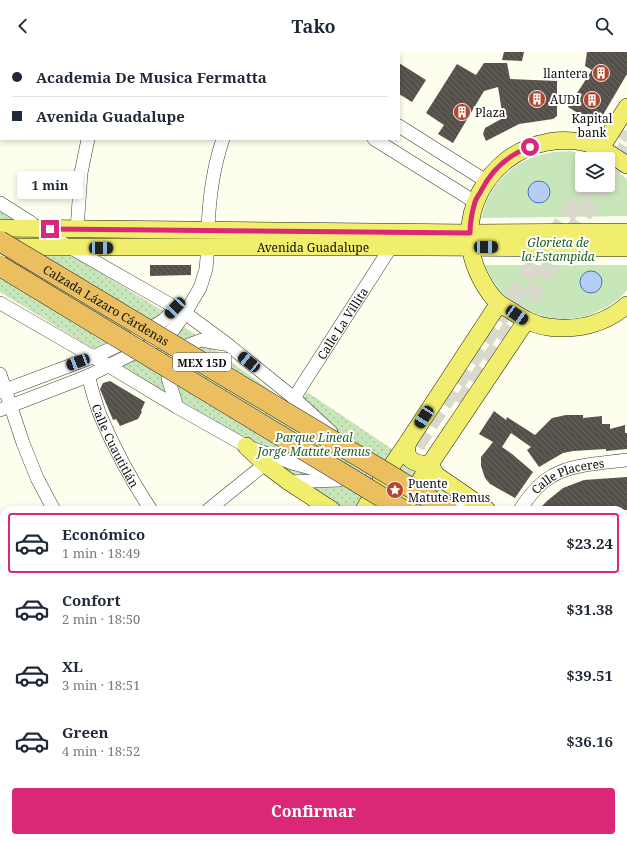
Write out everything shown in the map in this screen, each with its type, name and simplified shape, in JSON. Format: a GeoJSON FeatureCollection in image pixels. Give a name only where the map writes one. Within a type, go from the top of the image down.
{"type":"FeatureCollection","features":[{"type":"Feature","properties":{"kind":"highway","name":"Calzada Lázaro Cárdenas"},"geometry":{"type":"LineString","coordinates":[[0,241],[441,506]]}},
{"type":"Feature","properties":{"kind":"highway","name":"Calzada Lázaro Cárdenas"},"geometry":{"type":"LineString","coordinates":[[0,266],[408,506]]}},
{"type":"Feature","properties":{"kind":"main road"},"geometry":{"type":"LineString","coordinates":[[601,148],[627,107]]}},
{"type":"Feature","properties":{"kind":"main road"},"geometry":{"type":"LineString","coordinates":[[627,165],[601,148],[586,143],[560,140],[538,144],[523,150],[496,168],[486,181],[475,202],[470,223],[470,240],[475,268],[486,290],[499,303],[526,321],[558,329],[575,328],[592,325],[607,319],[627,305]]}},
{"type":"Feature","properties":{"kind":"main road","name":"Avenida Guadalupe"},"geometry":{"type":"LineString","coordinates":[[0,228],[208,230],[470,240],[627,248]]}},
{"type":"Feature","properties":{"kind":"main road"},"geometry":{"type":"LineString","coordinates":[[470,240],[627,232]]}},
{"type":"Feature","properties":{"kind":"main road","name":"Avenida Guadalupe"},"geometry":{"type":"LineString","coordinates":[[0,246],[391,247],[470,240]]}},
{"type":"Feature","properties":{"kind":"main road"},"geometry":{"type":"LineString","coordinates":[[366,506],[380,482],[499,303]]}},
{"type":"Feature","properties":{"kind":"main road"},"geometry":{"type":"LineString","coordinates":[[408,506],[430,464],[526,321]]}},
{"type":"Feature","properties":{"kind":"main road"},"geometry":{"type":"LineString","coordinates":[[408,442],[406,451],[410,460],[418,464],[430,464]]}},
{"type":"Feature","properties":{"kind":"main road"},"geometry":{"type":"LineString","coordinates":[[246,446],[265,464],[326,506]]}},
{"type":"Feature","properties":{"kind":"main road"},"geometry":{"type":"LineString","coordinates":[[430,464],[436,475],[481,506]]}},
{"type":"Feature","properties":{"kind":"street"},"geometry":{"type":"LineString","coordinates":[[400,127],[486,181]]}},
{"type":"Feature","properties":{"kind":"street"},"geometry":{"type":"LineString","coordinates":[[77,229],[81,173],[88,140]]}},
{"type":"Feature","properties":{"kind":"street"},"geometry":{"type":"LineString","coordinates":[[208,230],[211,186],[223,140]]}},
{"type":"Feature","properties":{"kind":"street"},"geometry":{"type":"LineString","coordinates":[[376,140],[475,202]]}},
{"type":"Feature","properties":{"kind":"street","name":"Calzada Lázaro Cárdenas"},"geometry":{"type":"LineString","coordinates":[[0,203],[30,222],[38,229],[180,311],[227,344],[294,398],[380,482],[408,506]]}},
{"type":"Feature","properties":{"kind":"street"},"geometry":{"type":"LineString","coordinates":[[2,391],[93,357],[136,337],[180,311],[200,288],[207,262],[208,247]]}},
{"type":"Feature","properties":{"kind":"street","name":"Calle La Villita"},"geometry":{"type":"LineString","coordinates":[[294,398],[391,247]]}},
{"type":"Feature","properties":{"kind":"street","name":"Calzada Lázaro Cárdenas"},"geometry":{"type":"LineString","coordinates":[[0,303],[246,446],[292,463],[352,480],[380,482]]}},
{"type":"Feature","properties":{"kind":"street"},"geometry":{"type":"LineString","coordinates":[[5,408],[88,376],[150,345],[174,329],[180,311]]}},
{"type":"Feature","properties":{"kind":"street"},"geometry":{"type":"LineString","coordinates":[[178,407],[168,378],[176,354],[188,345],[202,340],[227,344]]}},
{"type":"Feature","properties":{"kind":"street"},"geometry":{"type":"LineString","coordinates":[[0,374],[5,408],[23,443],[37,478],[52,506]]}},
{"type":"Feature","properties":{"kind":"street","name":"Calle Cuautitlán"},"geometry":{"type":"LineString","coordinates":[[88,376],[100,414],[118,453],[148,506]]}},
{"type":"Feature","properties":{"kind":"street","name":"Calle Placeres"},"geometry":{"type":"LineString","coordinates":[[523,506],[539,486],[552,476],[581,466],[627,460]]}},
{"type":"Feature","properties":{"kind":"street"},"geometry":{"type":"LineString","coordinates":[[213,506],[265,464]]}},
{"type":"Feature","properties":{"kind":"street"},"geometry":{"type":"LineString","coordinates":[[289,482],[352,480]]}},
{"type":"Feature","properties":{"kind":"green space"},"geometry":{"type":"Polygon","coordinates":[[[553,152],[575,152],[575,192],[615,192],[615,169],[626,178],[627,216],[481,218],[490,194],[503,177],[519,164],[528,159],[553,152]]]}},
{"type":"Feature","properties":{"kind":"green space","name":"Parque Lineal Jorge Matute Remus"},"geometry":{"type":"Polygon","coordinates":[[[0,211],[163,311],[295,409],[307,392],[477,506],[339,506],[276,467],[202,415],[0,292],[0,211]]]}},
{"type":"Feature","properties":{"kind":"green space"},"geometry":{"type":"Polygon","coordinates":[[[485,265],[627,265],[627,290],[611,304],[590,315],[579,318],[558,319],[538,315],[510,300],[495,284],[485,265]]]}},
{"type":"Feature","properties":{"kind":"water"},"geometry":{"type":"Polygon","coordinates":[[[539,181],[547,184],[550,192],[547,200],[539,203],[531,200],[528,192],[531,184],[539,181]]]}},
{"type":"Feature","properties":{"kind":"water"},"geometry":{"type":"Polygon","coordinates":[[[591,271],[599,274],[602,282],[599,290],[591,293],[583,290],[580,282],[583,274],[591,271]]]}},
{"type":"Feature","properties":{"kind":"building"},"geometry":{"type":"Polygon","coordinates":[[[504,52],[524,52],[522,61],[502,60],[504,52]]]}},
{"type":"Feature","properties":{"kind":"building"},"geometry":{"type":"Polygon","coordinates":[[[587,52],[627,52],[627,74],[597,125],[568,107],[592,70],[585,66],[587,52]]]}},
{"type":"Feature","properties":{"kind":"building"},"geometry":{"type":"Polygon","coordinates":[[[484,63],[507,63],[510,79],[557,81],[557,116],[553,119],[519,124],[486,141],[483,134],[485,128],[503,118],[498,87],[484,91],[453,143],[438,134],[444,125],[426,113],[457,64],[476,75],[484,63]]]}},
{"type":"Feature","properties":{"kind":"building"},"geometry":{"type":"Polygon","coordinates":[[[400,64],[426,80],[412,102],[400,95],[400,64]]]}},
{"type":"Feature","properties":{"kind":"building"},"geometry":{"type":"Polygon","coordinates":[[[150,265],[191,265],[191,275],[150,276],[150,265]]]}},
{"type":"Feature","properties":{"kind":"building"},"geometry":{"type":"Polygon","coordinates":[[[110,381],[145,402],[138,419],[120,426],[116,419],[113,420],[100,389],[103,383],[110,381]]]}},
{"type":"Feature","properties":{"kind":"building"},"geometry":{"type":"Polygon","coordinates":[[[494,411],[506,420],[507,417],[535,435],[552,418],[566,415],[583,415],[583,418],[602,416],[602,424],[610,424],[610,429],[625,425],[625,433],[627,433],[627,449],[606,451],[606,449],[573,451],[563,453],[539,467],[527,450],[531,447],[511,433],[502,447],[533,472],[515,498],[490,484],[485,478],[481,466],[481,457],[493,442],[479,434],[494,411]]]}},
{"type":"Feature","properties":{"kind":"building"},"geometry":{"type":"Polygon","coordinates":[[[627,477],[627,506],[542,506],[563,488],[584,480],[627,477]]]}},
{"type":"Feature","properties":{"kind":"tunnel"},"geometry":{"type":"LineString","coordinates":[[609,152],[624,129]]}},
{"type":"Feature","properties":{"kind":"tunnel"},"geometry":{"type":"LineString","coordinates":[[615,166],[627,147]]}},
{"type":"Feature","properties":{"kind":"tunnel"},"geometry":{"type":"LineString","coordinates":[[379,506],[419,441],[582,192]]}},
{"type":"Feature","properties":{"kind":"tunnel"},"geometry":{"type":"LineString","coordinates":[[461,404],[598,192]]}},
{"type":"Feature","properties":{"kind":"place","name":"llantera"},"geometry":{"type":"Point","coordinates":[601,73]}},
{"type":"Feature","properties":{"kind":"place","name":"AUDI"},"geometry":{"type":"Point","coordinates":[537,99]}},
{"type":"Feature","properties":{"kind":"place","name":"Kapital bank"},"geometry":{"type":"Point","coordinates":[592,100]}},
{"type":"Feature","properties":{"kind":"place","name":"Plaza"},"geometry":{"type":"Point","coordinates":[462,112]}},
{"type":"Feature","properties":{"kind":"place","name":"Puente Matute Remus"},"geometry":{"type":"Point","coordinates":[395,490]}},
{"type":"Feature","properties":{"kind":"route"},"geometry":{"type":"LineString","coordinates":[[50,229],[470,233],[470,223],[475,202],[486,181],[496,168],[509,158],[530,147]]}},
{"type":"Feature","properties":{"kind":"park label","name":"Glorieta de la Estampida"},"geometry":{"type":"Point","coordinates":[558,249]}}]}
